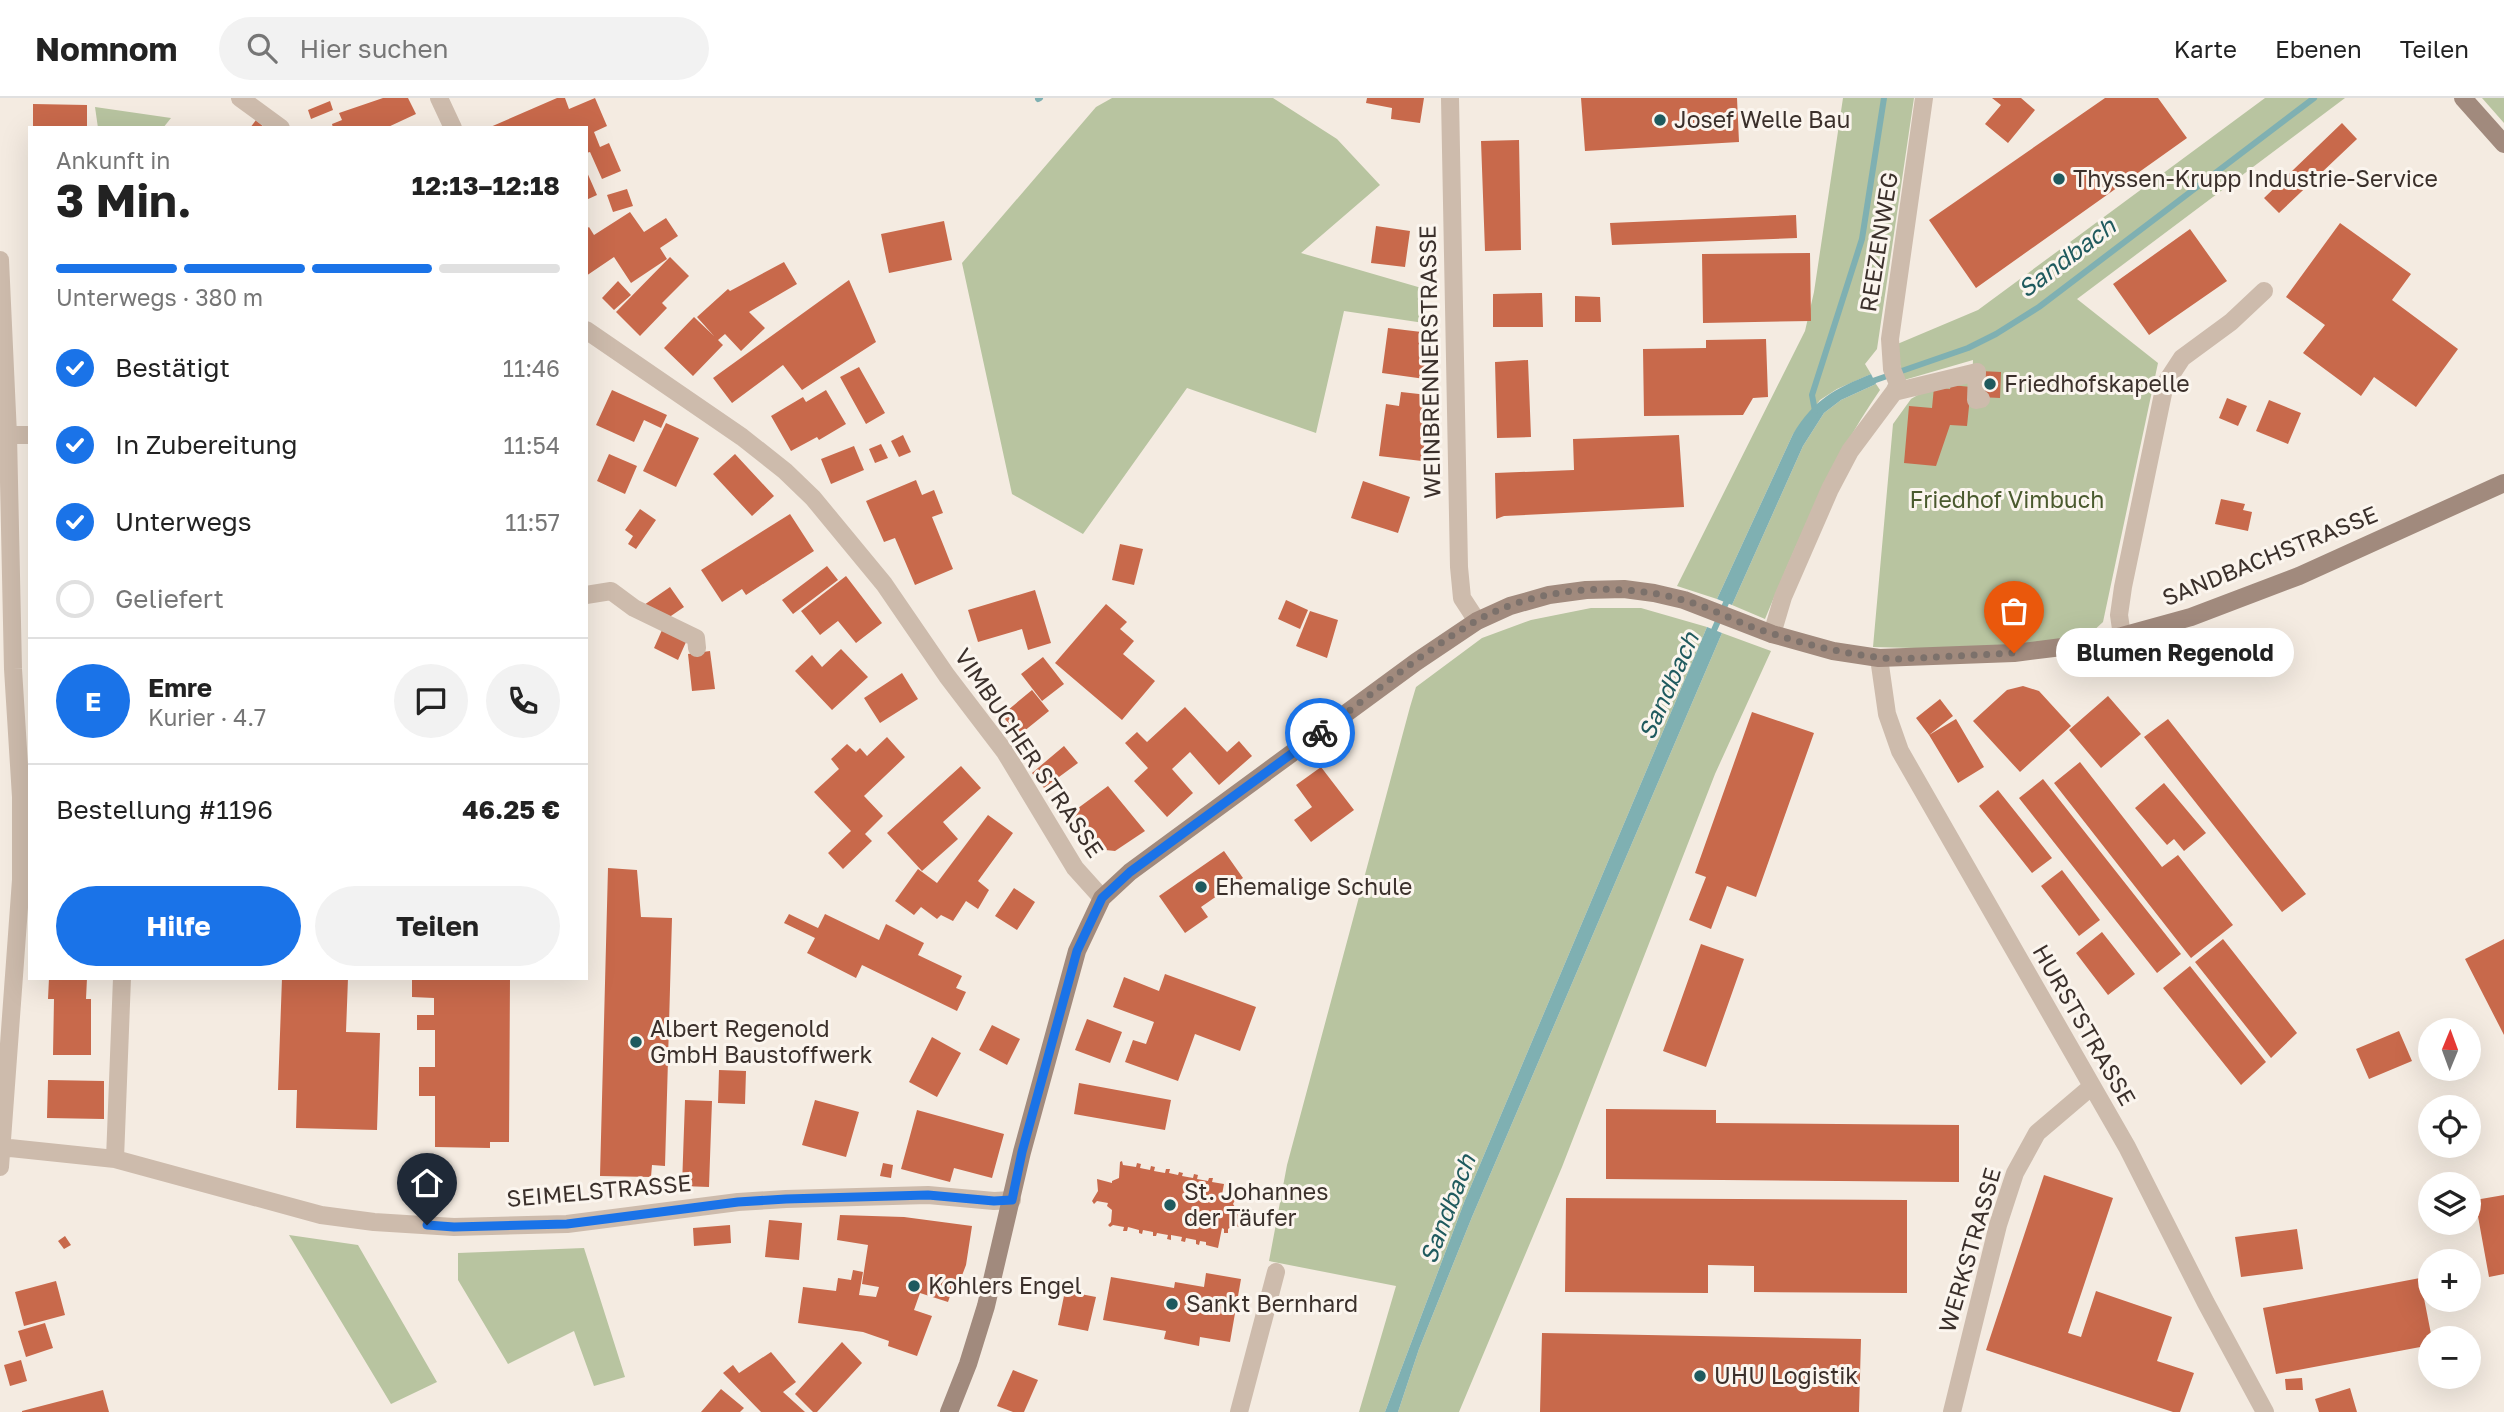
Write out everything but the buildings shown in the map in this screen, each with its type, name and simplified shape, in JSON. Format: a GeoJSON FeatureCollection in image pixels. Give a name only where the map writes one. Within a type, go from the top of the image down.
{"type":"FeatureCollection","features":[{"type":"Feature","properties":{"kind":"street"},"geometry":{"type":"LineString","coordinates":[[240,98],[278,126]]}},
{"type":"Feature","properties":{"kind":"street"},"geometry":{"type":"LineString","coordinates":[[439,98],[452,126]]}},
{"type":"Feature","properties":{"kind":"street","name":"WEINBRENNERSTRASSE"},"geometry":{"type":"LineString","coordinates":[[1450,98],[1459,567],[1462,598],[1477,621]]}},
{"type":"Feature","properties":{"kind":"street","name":"REEZENWEG"},"geometry":{"type":"LineString","coordinates":[[1895,382],[1890,338],[1892,317],[1924,98]]}},
{"type":"Feature","properties":{"kind":"street"},"geometry":{"type":"LineString","coordinates":[[2463,98],[2504,144]]}},
{"type":"Feature","properties":{"kind":"street"},"geometry":{"type":"LineString","coordinates":[[0,260],[9,435],[13,669],[21,797],[21,880],[0,1167]]}},
{"type":"Feature","properties":{"kind":"street"},"geometry":{"type":"LineString","coordinates":[[2122,636],[2119,615],[2123,587],[2165,384],[2182,358],[2231,322],[2264,291]]}},
{"type":"Feature","properties":{"kind":"street","name":"VIMBUCHER STRASSE"},"geometry":{"type":"LineString","coordinates":[[588,331],[742,437],[785,471],[813,498],[884,584],[947,676],[1005,752],[1075,868],[1102,898]]}},
{"type":"Feature","properties":{"kind":"street"},"geometry":{"type":"LineString","coordinates":[[1772,634],[1783,597],[1830,489],[1850,452],[1895,382],[1977,372],[1976,400],[1981,399]]}},
{"type":"Feature","properties":{"kind":"street"},"geometry":{"type":"LineString","coordinates":[[9,435],[28,435]]}},
{"type":"Feature","properties":{"kind":"street","name":"SANDBACHSTRASSE"},"geometry":{"type":"LineString","coordinates":[[1102,898],[1141,864],[1416,662],[1477,621],[1510,606],[1549,595],[1623,589],[1654,593],[1700,606],[1772,634],[1833,651],[1897,659],[2014,653],[2122,636],[2191,617],[2299,576],[2504,483]]}},
{"type":"Feature","properties":{"kind":"street"},"geometry":{"type":"LineString","coordinates":[[588,595],[611,591],[634,608],[696,638],[697,648]]}},
{"type":"Feature","properties":{"kind":"street","name":"HURSTSTRASSE"},"geometry":{"type":"LineString","coordinates":[[1879,658],[1887,714],[1900,751],[2127,1147],[2265,1412]]}},
{"type":"Feature","properties":{"kind":"street"},"geometry":{"type":"LineString","coordinates":[[949,1412],[968,1364],[986,1306],[1022,1152],[1077,951],[1102,898]]}},
{"type":"Feature","properties":{"kind":"street"},"geometry":{"type":"LineString","coordinates":[[115,1159],[122,980]]}},
{"type":"Feature","properties":{"kind":"street","name":"WERKSTRASSE"},"geometry":{"type":"LineString","coordinates":[[1952,1412],[1998,1225],[2015,1173],[2037,1133],[2091,1087]]}},
{"type":"Feature","properties":{"kind":"street","name":"SEIMELSTRASSE"},"geometry":{"type":"LineString","coordinates":[[1,1147],[115,1159],[321,1215],[374,1222],[454,1227],[567,1224],[738,1202],[786,1199],[928,1195],[1012,1200]]}},
{"type":"Feature","properties":{"kind":"street"},"geometry":{"type":"LineString","coordinates":[[1239,1412],[1276,1272]]}},
{"type":"Feature","properties":{"kind":"green space"},"geometry":{"type":"Polygon","coordinates":[[[1112,98],[1273,98],[1337,139],[1380,185],[1301,253],[1425,289],[1424,323],[1344,311],[1316,433],[1187,388],[1083,534],[1012,494],[962,263],[1096,107],[1112,98]]]}},
{"type":"Feature","properties":{"kind":"green space"},"geometry":{"type":"Polygon","coordinates":[[[1843,98],[1914,98],[1877,349],[1865,364],[1871,374],[1820,400],[1793,434],[1717,599],[1677,586],[1805,331],[1814,292],[1843,98]]]}},
{"type":"Feature","properties":{"kind":"green space","name":"Friedhof Vimbuch"},"geometry":{"type":"Polygon","coordinates":[[[2265,98],[2345,98],[2077,299],[2158,363],[2103,622],[2090,634],[1996,650],[1873,647],[1893,424],[1911,399],[1938,383],[1972,383],[1973,360],[1904,380],[1895,345],[1978,310],[2265,98]]]}},
{"type":"Feature","properties":{"kind":"green space"},"geometry":{"type":"Polygon","coordinates":[[[2482,98],[2504,98],[2504,123],[2482,98]]]}},
{"type":"Feature","properties":{"kind":"green space"},"geometry":{"type":"Polygon","coordinates":[[[95,107],[171,118],[165,126],[98,126],[95,107]]]}},
{"type":"Feature","properties":{"kind":"green space"},"geometry":{"type":"Polygon","coordinates":[[[1876,384],[1880,390],[1831,473],[1765,619],[1732,605],[1803,446],[1824,413],[1841,400],[1876,384]]]}},
{"type":"Feature","properties":{"kind":"green space"},"geometry":{"type":"Polygon","coordinates":[[[1591,608],[1641,608],[1707,627],[1465,1200],[1385,1412],[1359,1412],[1396,1286],[1269,1261],[1287,1165],[1410,707],[1416,687],[1482,638],[1531,620],[1591,608]]]}},
{"type":"Feature","properties":{"kind":"green space"},"geometry":{"type":"Polygon","coordinates":[[[1722,633],[1771,651],[1715,774],[1562,1167],[1459,1412],[1398,1412],[1419,1349],[1472,1217],[1722,633]]]}},
{"type":"Feature","properties":{"kind":"green space"},"geometry":{"type":"Polygon","coordinates":[[[289,1235],[358,1245],[437,1382],[391,1404],[289,1235]]]}},
{"type":"Feature","properties":{"kind":"green space"},"geometry":{"type":"Polygon","coordinates":[[[584,1248],[625,1377],[594,1386],[574,1331],[508,1364],[458,1280],[458,1253],[584,1248]]]}},
{"type":"Feature","properties":{"kind":"water"},"geometry":{"type":"Polygon","coordinates":[[[1871,374],[1876,384],[1841,400],[1824,413],[1803,446],[1732,605],[1717,599],[1801,422],[1826,396],[1871,374]]]}},
{"type":"Feature","properties":{"kind":"water"},"geometry":{"type":"Polygon","coordinates":[[[1707,627],[1722,633],[1472,1217],[1419,1349],[1398,1412],[1385,1412],[1465,1200],[1707,627]]]}},
{"type":"Feature","properties":{"kind":"waterway"},"geometry":{"type":"LineString","coordinates":[[1815,411],[1812,395],[1862,239],[1884,98]]}},
{"type":"Feature","properties":{"kind":"waterway","name":"Sandbach"},"geometry":{"type":"LineString","coordinates":[[1867,383],[1968,348],[2039,307],[2314,98]]}},
{"type":"Feature","properties":{"kind":"waterway","name":"Sandbach"},"geometry":{"type":"LineString","coordinates":[[1711,637],[1729,596]]}},
{"type":"Feature","properties":{"kind":"way so far"},"geometry":{"type":"LineString","coordinates":[[1320,733],[1477,621],[1510,606],[1549,595],[1586,590],[1623,589],[1654,593],[1684,600],[1772,634],[1833,651],[1879,658],[2014,653]]}},
{"type":"Feature","properties":{"kind":"place","name":"Josef Welle Bau"},"geometry":{"type":"Point","coordinates":[1660,120]}},
{"type":"Feature","properties":{"kind":"place","name":"Thyssen-Krupp Industrie-Service"},"geometry":{"type":"Point","coordinates":[2059,179]}},
{"type":"Feature","properties":{"kind":"place","name":"Friedhofskapelle"},"geometry":{"type":"Point","coordinates":[1990,384]}},
{"type":"Feature","properties":{"kind":"place","name":"Blumen Regenold"},"geometry":{"type":"Point","coordinates":[2014,653]}},
{"type":"Feature","properties":{"kind":"place","name":"Ehemalige Schule"},"geometry":{"type":"Point","coordinates":[1201,887]}},
{"type":"Feature","properties":{"kind":"place","name":"Albert Regenold GmbH Baustoffwerk"},"geometry":{"type":"Point","coordinates":[636,1042]}},
{"type":"Feature","properties":{"kind":"place","name":"St. Johannes der Täufer"},"geometry":{"type":"Point","coordinates":[1170,1205]}},
{"type":"Feature","properties":{"kind":"place","name":"Kohlers Engel"},"geometry":{"type":"Point","coordinates":[914,1286]}},
{"type":"Feature","properties":{"kind":"place","name":"Sankt Bernhard"},"geometry":{"type":"Point","coordinates":[1172,1304]}},
{"type":"Feature","properties":{"kind":"place","name":"UHU Logistik"},"geometry":{"type":"Point","coordinates":[1700,1376]}},
{"type":"Feature","properties":{"kind":"route"},"geometry":{"type":"LineString","coordinates":[[427,1225],[454,1227],[567,1224],[738,1202],[786,1199],[928,1195],[1012,1200],[1055,1024],[1077,951],[1102,898],[1130,872],[1320,733]]}}]}
